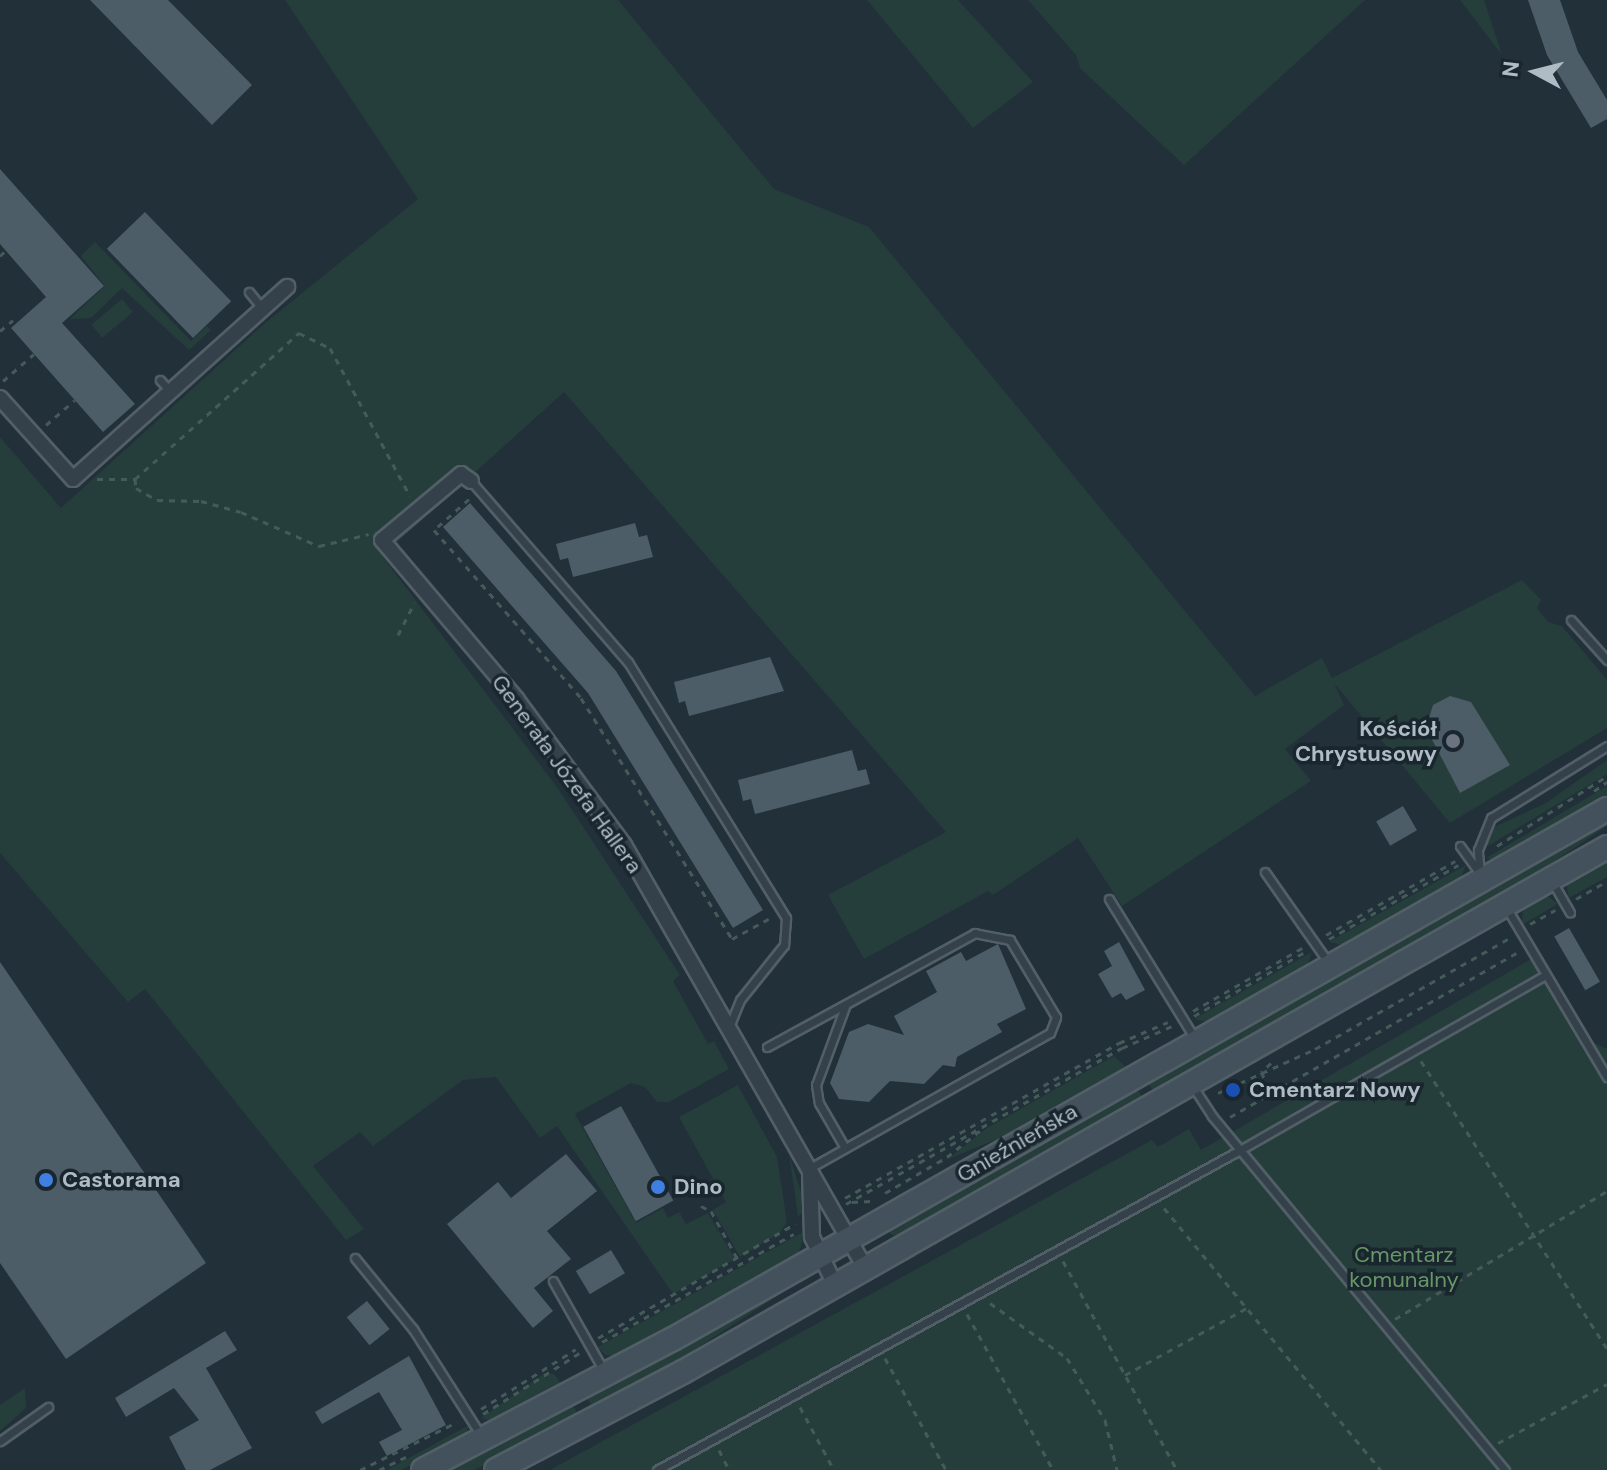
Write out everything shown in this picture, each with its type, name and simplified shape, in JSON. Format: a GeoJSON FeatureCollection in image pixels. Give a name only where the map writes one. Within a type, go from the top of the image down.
{"type":"FeatureCollection","features":[{"type":"Feature","properties":{"kind":"main road","name":"Gnieźnieńska"},"geometry":{"type":"LineString","coordinates":[[423,1470],[606,1375],[1330,965],[1474,865],[1607,809]]}},
{"type":"Feature","properties":{"kind":"main road","name":"Gnieźnieńska"},"geometry":{"type":"LineString","coordinates":[[496,1470],[835,1285],[1607,847]]}},
{"type":"Feature","properties":{"kind":"street"},"geometry":{"type":"LineString","coordinates":[[0,398],[73,479],[165,385],[287,287]]}},
{"type":"Feature","properties":{"kind":"street"},"geometry":{"type":"LineString","coordinates":[[382,540],[461,474],[475,485]]}},
{"type":"Feature","properties":{"kind":"street","name":"Generała Józefa Hallera"},"geometry":{"type":"LineString","coordinates":[[382,540],[517,700],[624,845],[810,1168],[837,1201],[849,1239],[865,1268]]}},
{"type":"Feature","properties":{"kind":"street","name":"Generała Józefa Hallera"},"geometry":{"type":"LineString","coordinates":[[810,1168],[808,1222],[819,1255],[835,1285]]}},
{"type":"Feature","properties":{"kind":"lane"},"geometry":{"type":"LineString","coordinates":[[249,292],[263,309]]}},
{"type":"Feature","properties":{"kind":"lane"},"geometry":{"type":"LineString","coordinates":[[475,485],[628,662],[783,912],[784,945],[740,1000],[729,1028]]}},
{"type":"Feature","properties":{"kind":"lane"},"geometry":{"type":"LineString","coordinates":[[1571,620],[1607,660]]}},
{"type":"Feature","properties":{"kind":"lane"},"geometry":{"type":"LineString","coordinates":[[1474,865],[1491,818],[1607,746]]}},
{"type":"Feature","properties":{"kind":"lane"},"geometry":{"type":"LineString","coordinates":[[1460,846],[1474,865]]}},
{"type":"Feature","properties":{"kind":"lane"},"geometry":{"type":"LineString","coordinates":[[1265,872],[1330,965]]}},
{"type":"Feature","properties":{"kind":"lane"},"geometry":{"type":"LineString","coordinates":[[1551,879],[1570,912]]}},
{"type":"Feature","properties":{"kind":"lane"},"geometry":{"type":"LineString","coordinates":[[1109,899],[1187,1016],[1197,1041]]}},
{"type":"Feature","properties":{"kind":"lane"},"geometry":{"type":"LineString","coordinates":[[1504,904],[1607,1077]]}},
{"type":"Feature","properties":{"kind":"lane"},"geometry":{"type":"LineString","coordinates":[[767,1047],[975,933],[993,933],[1021,953],[1056,1017],[1050,1033],[810,1168]]}},
{"type":"Feature","properties":{"kind":"lane"},"geometry":{"type":"LineString","coordinates":[[657,1470],[1240,1150],[1545,975]]}},
{"type":"Feature","properties":{"kind":"lane"},"geometry":{"type":"LineString","coordinates":[[845,1148],[819,1103],[816,1085],[846,1004]]}},
{"type":"Feature","properties":{"kind":"lane"},"geometry":{"type":"LineString","coordinates":[[1191,1083],[1218,1123],[1505,1470]]}},
{"type":"Feature","properties":{"kind":"lane"},"geometry":{"type":"LineString","coordinates":[[355,1258],[413,1329],[474,1415],[483,1439]]}},
{"type":"Feature","properties":{"kind":"lane"},"geometry":{"type":"LineString","coordinates":[[553,1281],[606,1375]]}},
{"type":"Feature","properties":{"kind":"lane"},"geometry":{"type":"LineString","coordinates":[[0,1441],[48,1407]]}},
{"type":"Feature","properties":{"kind":"path"},"geometry":{"type":"LineString","coordinates":[[0,256],[6,250]]}},
{"type":"Feature","properties":{"kind":"path"},"geometry":{"type":"LineString","coordinates":[[0,331],[13,320]]}},
{"type":"Feature","properties":{"kind":"path"},"geometry":{"type":"LineString","coordinates":[[73,479],[135,479],[299,333],[330,348],[417,510]]}},
{"type":"Feature","properties":{"kind":"path"},"geometry":{"type":"LineString","coordinates":[[0,383],[34,354]]}},
{"type":"Feature","properties":{"kind":"path"},"geometry":{"type":"LineString","coordinates":[[34,436],[75,400]]}},
{"type":"Feature","properties":{"kind":"path"},"geometry":{"type":"LineString","coordinates":[[135,479],[136,488],[157,500],[201,501],[241,512],[319,546],[372,533],[382,540]]}},
{"type":"Feature","properties":{"kind":"path"},"geometry":{"type":"LineString","coordinates":[[475,485],[434,530],[581,698],[732,939],[783,912]]}},
{"type":"Feature","properties":{"kind":"path"},"geometry":{"type":"LineString","coordinates":[[398,635],[412,604],[427,595]]}},
{"type":"Feature","properties":{"kind":"path"},"geometry":{"type":"LineString","coordinates":[[1490,850],[1607,776]]}},
{"type":"Feature","properties":{"kind":"path"},"geometry":{"type":"LineString","coordinates":[[837,1201],[851,1202],[1122,1047],[1187,1016],[1314,944],[1498,852],[1607,782]]}},
{"type":"Feature","properties":{"kind":"path"},"geometry":{"type":"LineString","coordinates":[[1323,937],[1474,865]]}},
{"type":"Feature","properties":{"kind":"path"},"geometry":{"type":"LineString","coordinates":[[1187,1016],[1314,944]]}},
{"type":"Feature","properties":{"kind":"path"},"geometry":{"type":"LineString","coordinates":[[1218,1123],[1529,946]]}},
{"type":"Feature","properties":{"kind":"path"},"geometry":{"type":"LineString","coordinates":[[837,1201],[1175,1019]]}},
{"type":"Feature","properties":{"kind":"path"},"geometry":{"type":"LineString","coordinates":[[1414,1051],[1607,1349]]}},
{"type":"Feature","properties":{"kind":"path"},"geometry":{"type":"LineString","coordinates":[[837,1201],[869,1202],[947,1157],[982,1127],[985,1120]]}},
{"type":"Feature","properties":{"kind":"path"},"geometry":{"type":"LineString","coordinates":[[1385,1325],[1607,1191]]}},
{"type":"Feature","properties":{"kind":"path"},"geometry":{"type":"LineString","coordinates":[[1155,1197],[1381,1470]]}},
{"type":"Feature","properties":{"kind":"path"},"geometry":{"type":"LineString","coordinates":[[701,1206],[711,1211],[738,1260]]}},
{"type":"Feature","properties":{"kind":"path"},"geometry":{"type":"LineString","coordinates":[[564,1358],[808,1222]]}},
{"type":"Feature","properties":{"kind":"path"},"geometry":{"type":"LineString","coordinates":[[360,1470],[474,1415],[552,1364],[808,1222]]}},
{"type":"Feature","properties":{"kind":"path"},"geometry":{"type":"LineString","coordinates":[[1057,1251],[1177,1470]]}},
{"type":"Feature","properties":{"kind":"path"},"geometry":{"type":"LineString","coordinates":[[974,1296],[1017,1319],[1067,1358],[1105,1420],[1117,1470]]}},
{"type":"Feature","properties":{"kind":"path"},"geometry":{"type":"LineString","coordinates":[[961,1303],[1053,1470]]}},
{"type":"Feature","properties":{"kind":"path"},"geometry":{"type":"LineString","coordinates":[[1125,1375],[1247,1308]]}},
{"type":"Feature","properties":{"kind":"path"},"geometry":{"type":"LineString","coordinates":[[880,1348],[946,1470]]}},
{"type":"Feature","properties":{"kind":"path"},"geometry":{"type":"LineString","coordinates":[[564,1358],[568,1371]]}},
{"type":"Feature","properties":{"kind":"path"},"geometry":{"type":"LineString","coordinates":[[474,1415],[552,1364]]}},
{"type":"Feature","properties":{"kind":"path"},"geometry":{"type":"LineString","coordinates":[[552,1364],[561,1375]]}},
{"type":"Feature","properties":{"kind":"path"},"geometry":{"type":"LineString","coordinates":[[1488,1449],[1607,1384]]}},
{"type":"Feature","properties":{"kind":"path"},"geometry":{"type":"LineString","coordinates":[[796,1400],[834,1470]]}},
{"type":"Feature","properties":{"kind":"path"},"geometry":{"type":"LineString","coordinates":[[713,1439],[729,1470]]}},
{"type":"Feature","properties":{"kind":"green space"},"geometry":{"type":"Polygon","coordinates":[[[285,0],[618,0],[774,189],[869,227],[1255,696],[1322,658],[1332,678],[1522,580],[1541,600],[1537,608],[1548,622],[1562,626],[1607,680],[1607,728],[1450,823],[1334,683],[1344,705],[1285,749],[1311,781],[1122,906],[1078,838],[993,895],[988,891],[864,959],[828,895],[946,832],[564,392],[382,556],[557,787],[680,975],[673,981],[708,1044],[714,1041],[729,1069],[669,1102],[657,1102],[645,1087],[631,1083],[575,1114],[636,1223],[663,1208],[668,1218],[679,1212],[686,1224],[708,1213],[735,1259],[673,1294],[557,1126],[540,1138],[496,1077],[463,1080],[373,1146],[360,1132],[313,1166],[364,1229],[346,1240],[145,989],[128,1002],[0,853],[0,437],[61,508],[264,324],[418,199],[285,0]]]}},
{"type":"Feature","properties":{"kind":"green space"},"geometry":{"type":"Polygon","coordinates":[[[867,0],[958,0],[1033,82],[973,128],[867,0]]]}},
{"type":"Feature","properties":{"kind":"green space"},"geometry":{"type":"Polygon","coordinates":[[[1028,0],[1365,0],[1184,165],[1080,68],[1076,55],[1028,0]]]}},
{"type":"Feature","properties":{"kind":"green space"},"geometry":{"type":"Polygon","coordinates":[[[1460,0],[1484,0],[1502,55],[1460,0]]]}},
{"type":"Feature","properties":{"kind":"green space"},"geometry":{"type":"Polygon","coordinates":[[[95,242],[191,341],[207,326],[211,330],[189,350],[122,288],[91,318],[70,319],[105,286],[81,256],[95,242]]]}},
{"type":"Feature","properties":{"kind":"green space"},"geometry":{"type":"Polygon","coordinates":[[[122,299],[133,312],[102,338],[91,325],[122,299]]]}},
{"type":"Feature","properties":{"kind":"green space"},"geometry":{"type":"Polygon","coordinates":[[[1607,760],[1607,774],[1483,849],[1490,829],[1546,803],[1607,760]]]}},
{"type":"Feature","properties":{"kind":"green space"},"geometry":{"type":"Polygon","coordinates":[[[1607,786],[1607,796],[1493,860],[1486,858],[1607,786]]]}},
{"type":"Feature","properties":{"kind":"green space"},"geometry":{"type":"Polygon","coordinates":[[[1607,820],[1607,826],[1514,888],[1154,1093],[1147,1081],[1607,820]]]}},
{"type":"Feature","properties":{"kind":"green space"},"geometry":{"type":"Polygon","coordinates":[[[1607,859],[1607,877],[1569,898],[1566,882],[1607,859]]]}},
{"type":"Feature","properties":{"kind":"green space"},"geometry":{"type":"Polygon","coordinates":[[[1466,865],[1461,878],[1344,945],[1329,942],[1466,865]]]}},
{"type":"Feature","properties":{"kind":"green space"},"geometry":{"type":"Polygon","coordinates":[[[1545,894],[1558,904],[1522,925],[1523,906],[1545,894]]]}},
{"type":"Feature","properties":{"kind":"green space"},"geometry":{"type":"Polygon","coordinates":[[[1312,952],[1307,966],[1208,1022],[1194,1019],[1312,952]]]}},
{"type":"Feature","properties":{"kind":"green space","name":"Cmentarz komunalny"},"geometry":{"type":"Polygon","coordinates":[[[1540,954],[1594,1043],[1607,1049],[1607,1470],[550,1470],[1152,1140],[1158,1147],[1189,1129],[1201,1150],[1540,954]]]}},
{"type":"Feature","properties":{"kind":"green space"},"geometry":{"type":"Polygon","coordinates":[[[1114,1056],[1127,1068],[1017,1131],[948,1159],[987,1128],[1114,1056]]]}},
{"type":"Feature","properties":{"kind":"green space"},"geometry":{"type":"Polygon","coordinates":[[[738,1085],[777,1157],[787,1222],[779,1234],[740,1257],[713,1210],[726,1202],[679,1117],[738,1085]]]}},
{"type":"Feature","properties":{"kind":"green space"},"geometry":{"type":"Polygon","coordinates":[[[1136,1087],[1143,1099],[900,1237],[890,1234],[889,1229],[1136,1087]]]}},
{"type":"Feature","properties":{"kind":"green space"},"geometry":{"type":"Polygon","coordinates":[[[789,1154],[804,1202],[804,1212],[798,1216],[789,1154]]]}},
{"type":"Feature","properties":{"kind":"green space"},"geometry":{"type":"Polygon","coordinates":[[[805,1231],[798,1256],[619,1357],[605,1355],[598,1347],[805,1231]]]}},
{"type":"Feature","properties":{"kind":"green space"},"geometry":{"type":"Polygon","coordinates":[[[811,1274],[657,1374],[593,1408],[586,1396],[811,1274]]]}},
{"type":"Feature","properties":{"kind":"green space"},"geometry":{"type":"Polygon","coordinates":[[[545,1373],[554,1374],[563,1386],[494,1422],[481,1418],[545,1373]]]}},
{"type":"Feature","properties":{"kind":"green space"},"geometry":{"type":"Polygon","coordinates":[[[25,1388],[26,1408],[0,1431],[0,1405],[25,1388]]]}},
{"type":"Feature","properties":{"kind":"green space"},"geometry":{"type":"Polygon","coordinates":[[[572,1404],[579,1416],[474,1470],[444,1470],[572,1404]]]}},
{"type":"Feature","properties":{"kind":"green space"},"geometry":{"type":"Polygon","coordinates":[[[469,1425],[465,1437],[401,1470],[387,1470],[469,1425]]]}},
{"type":"Feature","properties":{"kind":"building"},"geometry":{"type":"Polygon","coordinates":[[[90,0],[168,0],[252,85],[212,125],[90,0]]]}},
{"type":"Feature","properties":{"kind":"building"},"geometry":{"type":"Polygon","coordinates":[[[1528,0],[1560,0],[1578,52],[1607,100],[1607,119],[1591,128],[1547,55],[1528,0]]]}},
{"type":"Feature","properties":{"kind":"building"},"geometry":{"type":"Polygon","coordinates":[[[0,169],[104,286],[62,323],[135,404],[103,432],[11,328],[46,297],[0,244],[0,169]]]}},
{"type":"Feature","properties":{"kind":"building"},"geometry":{"type":"Polygon","coordinates":[[[145,212],[231,301],[193,338],[107,249],[145,212]]]}},
{"type":"Feature","properties":{"kind":"building"},"geometry":{"type":"Polygon","coordinates":[[[470,503],[616,671],[763,910],[733,928],[588,693],[443,527],[470,503]]]}},
{"type":"Feature","properties":{"kind":"building"},"geometry":{"type":"Polygon","coordinates":[[[635,523],[639,537],[647,535],[653,557],[573,577],[568,558],[560,560],[556,544],[635,523]]]}},
{"type":"Feature","properties":{"kind":"building"},"geometry":{"type":"Polygon","coordinates":[[[770,657],[784,691],[689,716],[685,701],[679,703],[674,682],[770,657]]]}},
{"type":"Feature","properties":{"kind":"building"},"geometry":{"type":"Polygon","coordinates":[[[1450,696],[1471,702],[1510,765],[1460,793],[1426,728],[1433,705],[1450,696]]]}},
{"type":"Feature","properties":{"kind":"building"},"geometry":{"type":"Polygon","coordinates":[[[852,750],[858,771],[866,769],[870,784],[755,814],[751,799],[743,801],[738,780],[852,750]]]}},
{"type":"Feature","properties":{"kind":"building"},"geometry":{"type":"Polygon","coordinates":[[[1403,806],[1417,830],[1390,846],[1376,822],[1403,806]]]}},
{"type":"Feature","properties":{"kind":"building"},"geometry":{"type":"Polygon","coordinates":[[[1569,928],[1600,982],[1585,990],[1554,936],[1569,928]]]}},
{"type":"Feature","properties":{"kind":"building"},"geometry":{"type":"Polygon","coordinates":[[[1119,942],[1145,990],[1126,1000],[1121,993],[1112,998],[1098,974],[1112,966],[1104,951],[1119,942]]]}},
{"type":"Feature","properties":{"kind":"building"},"geometry":{"type":"Polygon","coordinates":[[[998,944],[1026,1009],[997,1024],[1002,1032],[957,1057],[955,1067],[943,1065],[924,1084],[890,1081],[869,1102],[839,1099],[830,1083],[849,1032],[868,1024],[904,1035],[894,1016],[937,992],[926,971],[961,952],[966,961],[998,944]]]}},
{"type":"Feature","properties":{"kind":"building"},"geometry":{"type":"Polygon","coordinates":[[[0,962],[206,1263],[66,1359],[0,1263],[0,962]]]}},
{"type":"Feature","properties":{"kind":"building"},"geometry":{"type":"Polygon","coordinates":[[[621,1106],[673,1200],[636,1221],[583,1127],[621,1106]]]}},
{"type":"Feature","properties":{"kind":"building"},"geometry":{"type":"Polygon","coordinates":[[[566,1154],[597,1191],[547,1231],[571,1259],[534,1288],[553,1311],[533,1328],[447,1224],[498,1182],[511,1198],[566,1154]]]}},
{"type":"Feature","properties":{"kind":"building"},"geometry":{"type":"Polygon","coordinates":[[[611,1250],[625,1273],[590,1294],[576,1271],[611,1250]]]}},
{"type":"Feature","properties":{"kind":"building"},"geometry":{"type":"Polygon","coordinates":[[[367,1301],[390,1329],[369,1345],[347,1317],[367,1301]]]}},
{"type":"Feature","properties":{"kind":"building"},"geometry":{"type":"Polygon","coordinates":[[[225,1331],[237,1350],[206,1368],[252,1448],[210,1470],[186,1470],[169,1437],[199,1420],[174,1388],[126,1417],[115,1398],[225,1331]]]}},
{"type":"Feature","properties":{"kind":"building"},"geometry":{"type":"Polygon","coordinates":[[[409,1356],[446,1425],[387,1456],[379,1442],[402,1430],[379,1392],[322,1424],[315,1412],[409,1356]]]}},
{"type":"Feature","properties":{"kind":"place","name":"Kościół Chrystusowy"},"geometry":{"type":"Point","coordinates":[1453,741]}},
{"type":"Feature","properties":{"kind":"place","name":"Cmentarz Nowy"},"geometry":{"type":"Point","coordinates":[1233,1090]}},
{"type":"Feature","properties":{"kind":"place","name":"Castorama"},"geometry":{"type":"Point","coordinates":[46,1180]}},
{"type":"Feature","properties":{"kind":"place","name":"Dino"},"geometry":{"type":"Point","coordinates":[658,1187]}}]}
